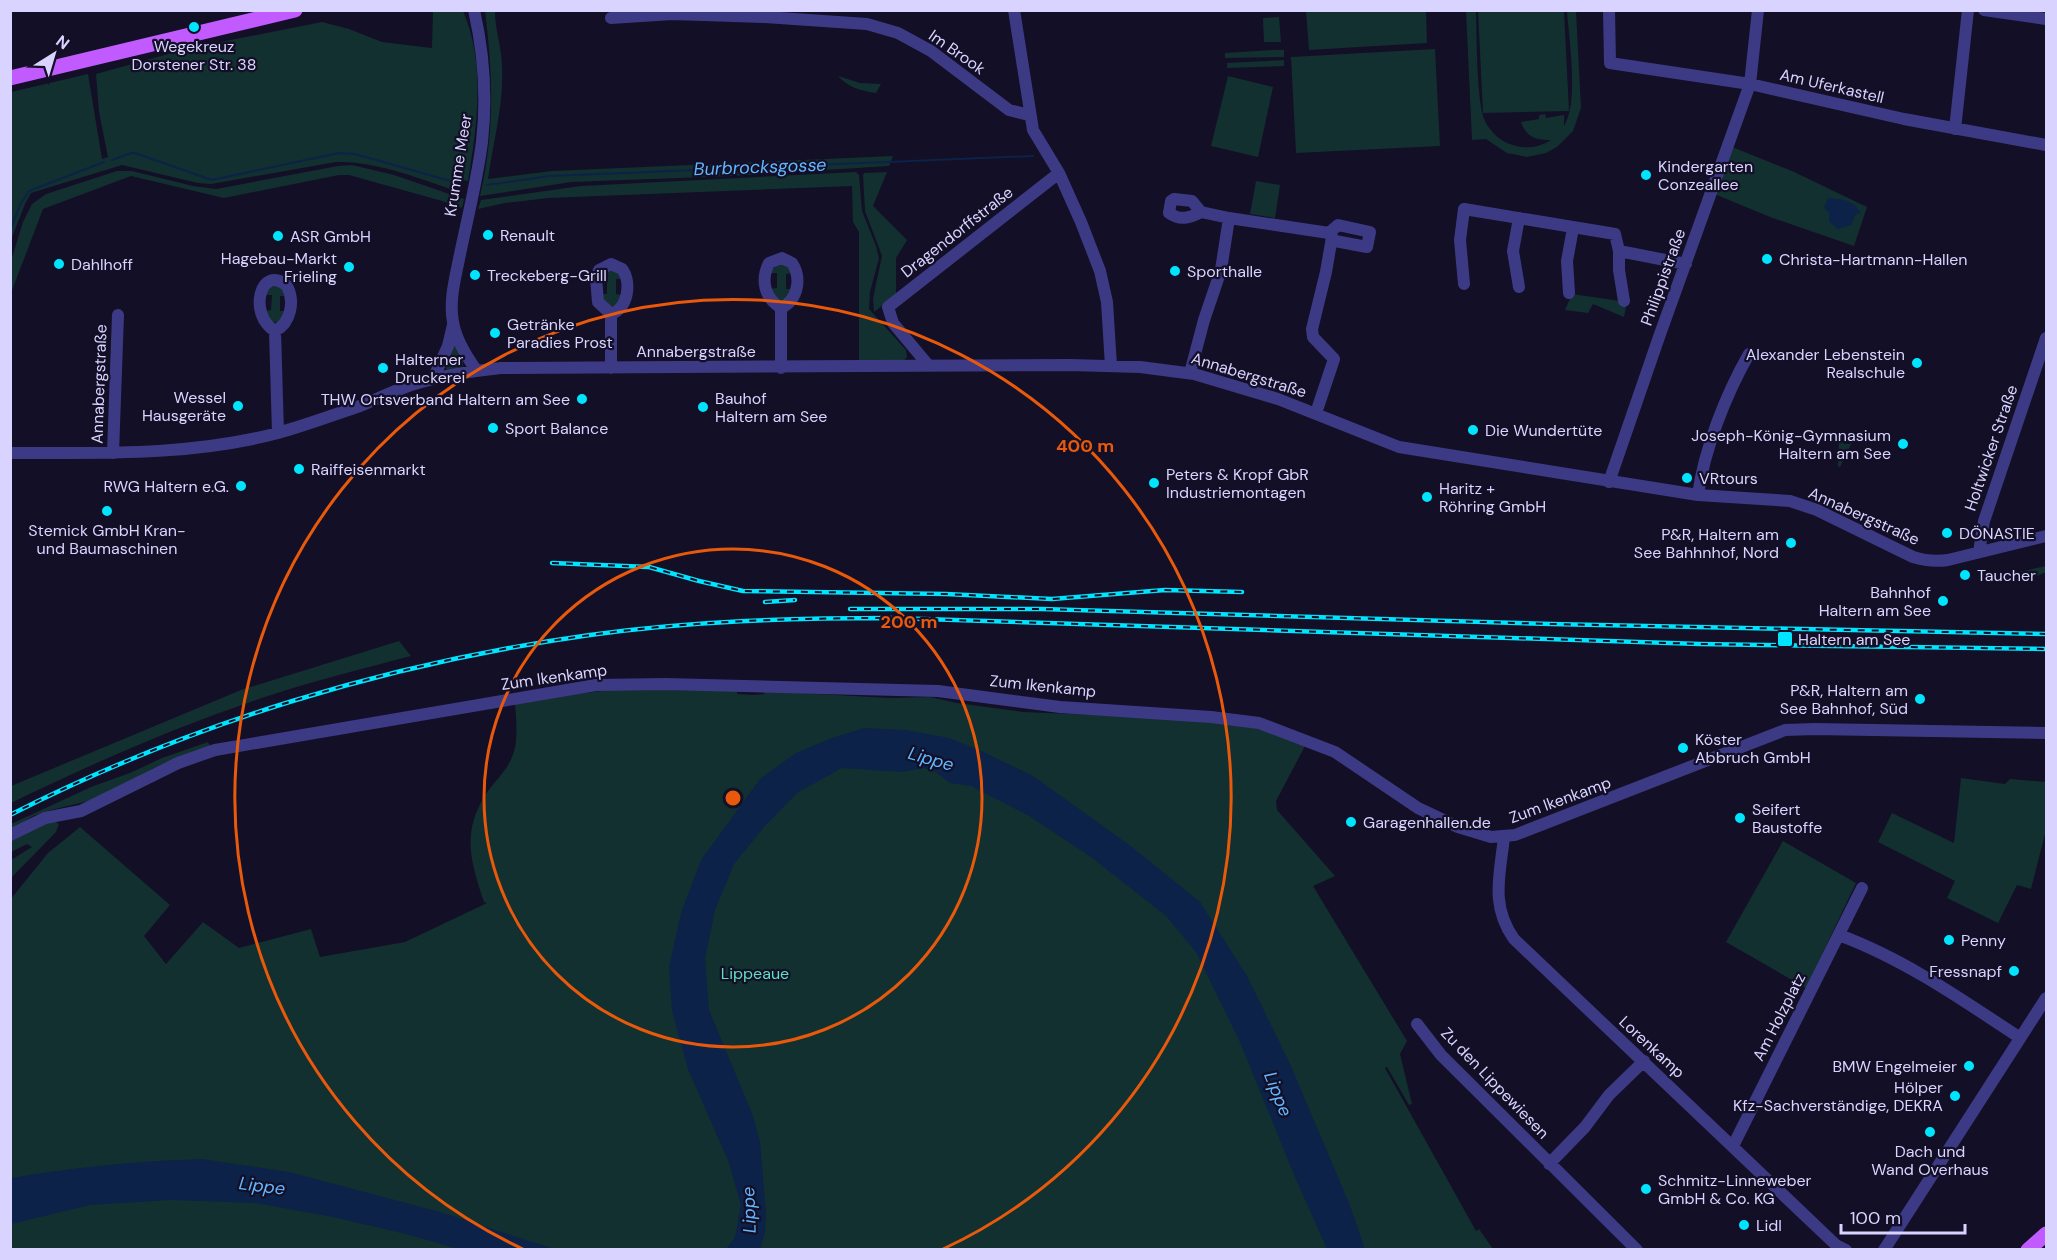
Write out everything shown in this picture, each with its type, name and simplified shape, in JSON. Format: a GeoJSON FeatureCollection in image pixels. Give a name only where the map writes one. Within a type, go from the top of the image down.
{"type":"FeatureCollection","features":[{"type":"Feature","properties":{"kind":"main road"},"geometry":{"type":"LineString","coordinates":[[10,78],[295,10]]}},
{"type":"Feature","properties":{"kind":"main road"},"geometry":{"type":"LineString","coordinates":[[2028,1250],[2046,1234]]}},
{"type":"Feature","properties":{"kind":"street","name":"Krumme Meer"},"geometry":{"type":"LineString","coordinates":[[433,379],[448,346],[453,324],[454,284],[477,176],[482,141],[484,67],[474,10]]}},
{"type":"Feature","properties":{"kind":"street"},"geometry":{"type":"LineString","coordinates":[[1014,10],[1033,130],[1059,173],[1100,272],[1107,302],[1111,366]]}},
{"type":"Feature","properties":{"kind":"street","name":"Am Uferkastell"},"geometry":{"type":"LineString","coordinates":[[1609,10],[1610,63],[1750,84],[1955,129],[2046,145]]}},
{"type":"Feature","properties":{"kind":"street","name":"Philippistraße"},"geometry":{"type":"LineString","coordinates":[[1609,482],[1750,84],[1758,10]]}},
{"type":"Feature","properties":{"kind":"street"},"geometry":{"type":"LineString","coordinates":[[1955,129],[1968,10]]}},
{"type":"Feature","properties":{"kind":"street"},"geometry":{"type":"LineString","coordinates":[[1984,10],[2046,19]]}},
{"type":"Feature","properties":{"kind":"street","name":"Im Brook"},"geometry":{"type":"LineString","coordinates":[[611,18],[672,14],[765,14],[867,24],[898,33],[931,51],[1010,110],[1029,115]]}},
{"type":"Feature","properties":{"kind":"street","name":"Dragendorffstraße"},"geometry":{"type":"LineString","coordinates":[[929,366],[893,322],[888,307],[1059,173]]}},
{"type":"Feature","properties":{"kind":"street"},"geometry":{"type":"LineString","coordinates":[[1464,284],[1460,240],[1464,209],[1615,234],[1624,301]]}},
{"type":"Feature","properties":{"kind":"street"},"geometry":{"type":"LineString","coordinates":[[1201,212],[1330,235],[1326,272],[1312,329],[1313,337],[1334,359],[1316,413]]}},
{"type":"Feature","properties":{"kind":"street"},"geometry":{"type":"LineString","coordinates":[[1190,373],[1204,320],[1221,270],[1229,218]]}},
{"type":"Feature","properties":{"kind":"street"},"geometry":{"type":"LineString","coordinates":[[1519,218],[1513,251],[1519,287]]}},
{"type":"Feature","properties":{"kind":"street"},"geometry":{"type":"LineString","coordinates":[[1569,293],[1567,261],[1573,228]]}},
{"type":"Feature","properties":{"kind":"street"},"geometry":{"type":"LineString","coordinates":[[1619,251],[1686,264]]}},
{"type":"Feature","properties":{"kind":"street"},"geometry":{"type":"LineString","coordinates":[[781,368],[782,308]]}},
{"type":"Feature","properties":{"kind":"street"},"geometry":{"type":"LineString","coordinates":[[611,314],[611,368]]}},
{"type":"Feature","properties":{"kind":"street","name":"Annabergstraße"},"geometry":{"type":"LineString","coordinates":[[113,453],[118,315]]}},
{"type":"Feature","properties":{"kind":"street","name":"Krumme Meer"},"geometry":{"type":"LineString","coordinates":[[453,324],[461,346],[477,370]]}},
{"type":"Feature","properties":{"kind":"street"},"geometry":{"type":"LineString","coordinates":[[275,331],[278,433]]}},
{"type":"Feature","properties":{"kind":"street","name":"Holtwicker Straße"},"geometry":{"type":"LineString","coordinates":[[1979,552],[1984,521],[2043,355],[2046,338]]}},
{"type":"Feature","properties":{"kind":"street"},"geometry":{"type":"LineString","coordinates":[[1698,495],[1701,470],[1709,447],[1734,380],[1749,354]]}},
{"type":"Feature","properties":{"kind":"street","name":"Annabergstraße"},"geometry":{"type":"LineString","coordinates":[[10,453],[113,453],[194,449],[278,433],[409,386],[477,370],[929,366],[1140,367],[1190,373],[1232,384],[1316,413],[1399,447],[1698,495],[1790,501],[1817,510],[1924,561],[1935,562],[2046,536]]}},
{"type":"Feature","properties":{"kind":"street","name":"Zum Ikenkamp"},"geometry":{"type":"LineString","coordinates":[[10,835],[45,818],[81,811],[178,763],[215,750],[596,685],[666,684],[938,691],[1060,707],[1211,717],[1259,723],[1335,752],[1418,808],[1458,827],[1491,837],[1504,837],[1624,794],[1785,730],[2046,733]]}},
{"type":"Feature","properties":{"kind":"street","name":"Lorenkamp"},"geometry":{"type":"LineString","coordinates":[[1504,837],[1498,894],[1504,926],[1527,952],[1644,1061],[1786,1199],[1836,1245],[1846,1250]]}},
{"type":"Feature","properties":{"kind":"street","name":"Am Holzplatz"},"geometry":{"type":"LineString","coordinates":[[1733,1146],[1862,888]]}},
{"type":"Feature","properties":{"kind":"street"},"geometry":{"type":"LineString","coordinates":[[1839,935],[1861,943],[1910,969],[1965,1001],[2020,1038]]}},
{"type":"Feature","properties":{"kind":"street"},"geometry":{"type":"LineString","coordinates":[[1884,1250],[2046,998]]}},
{"type":"Feature","properties":{"kind":"street","name":"Zu den Lippewiesen"},"geometry":{"type":"LineString","coordinates":[[1418,1024],[1441,1055],[1637,1250]]}},
{"type":"Feature","properties":{"kind":"street","name":"Zu den Lippewiesen"},"geometry":{"type":"LineString","coordinates":[[1549,1164],[1585,1127],[1609,1095],[1644,1061]]}},
{"type":"Feature","properties":{"kind":"green space"},"geometry":{"type":"Polygon","coordinates":[[[433,11],[463,11],[475,52],[478,95],[474,139],[468,181],[463,180],[459,192],[399,172],[352,162],[336,162],[211,184],[122,165],[31,193],[11,240],[11,92],[88,74],[102,159],[108,157],[99,112],[96,74],[190,48],[322,22],[349,29],[382,42],[432,48],[433,11]]]}},
{"type":"Feature","properties":{"kind":"green space"},"geometry":{"type":"Polygon","coordinates":[[[485,11],[495,11],[502,67],[500,109],[488,179],[552,171],[893,156],[889,166],[732,176],[571,182],[480,196],[488,149],[491,103],[490,57],[485,11]]]}},
{"type":"Feature","properties":{"kind":"green space"},"geometry":{"type":"Polygon","coordinates":[[[1306,11],[1426,11],[1427,43],[1309,50],[1306,11]]]}},
{"type":"Feature","properties":{"kind":"green space"},"geometry":{"type":"Polygon","coordinates":[[[1466,11],[1476,11],[1478,84],[1485,121],[1490,130],[1511,145],[1534,147],[1551,140],[1532,137],[1521,122],[1539,119],[1539,115],[1545,114],[1546,118],[1564,115],[1564,126],[1569,116],[1572,71],[1567,11],[1576,11],[1581,108],[1573,131],[1557,147],[1546,153],[1527,157],[1507,153],[1486,139],[1472,140],[1466,11]]]}},
{"type":"Feature","properties":{"kind":"green space"},"geometry":{"type":"Polygon","coordinates":[[[1478,11],[1564,11],[1569,111],[1483,113],[1478,11]]]}},
{"type":"Feature","properties":{"kind":"green space"},"geometry":{"type":"Polygon","coordinates":[[[1279,17],[1281,42],[1264,42],[1263,18],[1279,17]]]}},
{"type":"Feature","properties":{"kind":"green space"},"geometry":{"type":"Polygon","coordinates":[[[1435,49],[1440,146],[1296,153],[1291,57],[1435,49]]]}},
{"type":"Feature","properties":{"kind":"green space"},"geometry":{"type":"Polygon","coordinates":[[[1284,50],[1284,57],[1225,58],[1225,53],[1284,50]]]}},
{"type":"Feature","properties":{"kind":"green space"},"geometry":{"type":"Polygon","coordinates":[[[1284,60],[1284,66],[1227,68],[1227,63],[1284,60]]]}},
{"type":"Feature","properties":{"kind":"green space"},"geometry":{"type":"Polygon","coordinates":[[[838,76],[860,83],[881,84],[876,93],[850,86],[838,76]]]}},
{"type":"Feature","properties":{"kind":"green space"},"geometry":{"type":"Polygon","coordinates":[[[1228,76],[1273,87],[1258,157],[1211,146],[1228,76]]]}},
{"type":"Feature","properties":{"kind":"green space"},"geometry":{"type":"Polygon","coordinates":[[[1727,145],[1792,171],[1867,207],[1854,246],[1770,217],[1712,193],[1727,145]]]}},
{"type":"Feature","properties":{"kind":"green space"},"geometry":{"type":"Polygon","coordinates":[[[352,165],[394,175],[464,199],[462,208],[349,175],[339,175],[224,198],[131,176],[43,209],[11,293],[11,261],[23,222],[32,204],[46,194],[117,171],[132,171],[193,186],[216,189],[352,165]]]}},
{"type":"Feature","properties":{"kind":"green space"},"geometry":{"type":"Polygon","coordinates":[[[856,172],[859,175],[862,211],[879,258],[870,292],[869,309],[906,350],[907,357],[904,360],[859,361],[859,232],[853,222],[852,186],[548,198],[478,209],[481,200],[581,186],[856,172]]]}},
{"type":"Feature","properties":{"kind":"green space"},"geometry":{"type":"Polygon","coordinates":[[[887,172],[873,206],[907,240],[896,258],[896,295],[874,312],[873,298],[882,256],[865,211],[863,175],[864,173],[887,172]]]}},
{"type":"Feature","properties":{"kind":"green space"},"geometry":{"type":"Polygon","coordinates":[[[1256,181],[1280,185],[1275,218],[1250,214],[1256,181]]]}},
{"type":"Feature","properties":{"kind":"green space"},"geometry":{"type":"Polygon","coordinates":[[[785,263],[792,273],[786,274],[786,289],[792,289],[784,300],[778,300],[770,289],[777,288],[777,273],[771,273],[771,269],[785,263]]]}},
{"type":"Feature","properties":{"kind":"green space"},"geometry":{"type":"Polygon","coordinates":[[[612,267],[623,279],[616,279],[616,294],[622,295],[622,299],[614,306],[608,306],[600,294],[607,294],[607,279],[601,279],[601,274],[612,267]]]}},
{"type":"Feature","properties":{"kind":"green space"},"geometry":{"type":"Polygon","coordinates":[[[280,285],[287,296],[280,296],[280,311],[286,311],[278,323],[272,322],[265,311],[271,310],[272,295],[265,295],[267,288],[280,285]]]}},
{"type":"Feature","properties":{"kind":"green space"},"geometry":{"type":"Polygon","coordinates":[[[1572,294],[1627,302],[1624,317],[1593,304],[1588,313],[1565,310],[1572,294]]]}},
{"type":"Feature","properties":{"kind":"green space"},"geometry":{"type":"Polygon","coordinates":[[[452,335],[460,351],[463,364],[462,368],[448,371],[444,366],[452,335]]]}},
{"type":"Feature","properties":{"kind":"green space"},"geometry":{"type":"Polygon","coordinates":[[[1839,438],[1844,444],[1852,442],[1840,467],[1838,466],[1839,438]]]}},
{"type":"Feature","properties":{"kind":"green space"},"geometry":{"type":"Polygon","coordinates":[[[2046,566],[2046,572],[2037,576],[2005,575],[2046,566]]]}},
{"type":"Feature","properties":{"kind":"green space"},"geometry":{"type":"Polygon","coordinates":[[[399,641],[411,656],[337,675],[232,708],[136,746],[11,803],[11,786],[241,690],[399,641]]]}},
{"type":"Feature","properties":{"kind":"green space","name":"Lippeaue"},"geometry":{"type":"Polygon","coordinates":[[[609,690],[737,690],[737,694],[754,695],[765,694],[761,691],[890,698],[930,697],[1023,712],[1171,718],[1263,729],[1306,744],[1276,801],[1277,810],[1335,876],[1313,886],[1407,1041],[1400,1054],[1412,1104],[1409,1105],[1387,1067],[1385,1068],[1476,1231],[1479,1229],[1493,1249],[11,1249],[10,900],[48,853],[80,827],[170,905],[144,936],[166,964],[203,922],[239,948],[311,929],[320,957],[405,942],[487,903],[484,902],[475,873],[471,832],[480,805],[512,757],[516,744],[515,702],[609,690]]]}},
{"type":"Feature","properties":{"kind":"green space"},"geometry":{"type":"Polygon","coordinates":[[[208,742],[211,747],[154,768],[97,799],[33,816],[11,830],[11,824],[91,787],[208,742]]]}},
{"type":"Feature","properties":{"kind":"green space"},"geometry":{"type":"Polygon","coordinates":[[[1961,778],[2005,784],[2010,779],[2046,782],[2046,830],[2031,889],[2017,885],[1998,923],[1947,898],[1955,881],[1878,842],[1892,813],[1954,843],[1961,778]]]}},
{"type":"Feature","properties":{"kind":"green space"},"geometry":{"type":"Polygon","coordinates":[[[51,820],[59,824],[56,832],[11,878],[11,860],[32,847],[27,844],[11,852],[11,840],[51,820]]]}},
{"type":"Feature","properties":{"kind":"green space"},"geometry":{"type":"Polygon","coordinates":[[[1783,841],[1856,883],[1806,988],[1726,942],[1783,841]]]}},
{"type":"Feature","properties":{"kind":"water"},"geometry":{"type":"Polygon","coordinates":[[[1828,198],[1851,203],[1861,213],[1855,215],[1851,225],[1838,229],[1829,221],[1829,212],[1824,208],[1828,198]]]}},
{"type":"Feature","properties":{"kind":"water","name":"Lippe"},"geometry":{"type":"Polygon","coordinates":[[[864,728],[906,730],[949,738],[1033,776],[1132,847],[1200,902],[1247,976],[1290,1064],[1349,1203],[1365,1249],[1327,1249],[1239,1040],[1196,952],[1166,916],[1091,857],[1029,816],[971,786],[950,783],[936,772],[924,768],[901,772],[842,768],[797,793],[764,827],[734,864],[715,910],[705,959],[709,1010],[753,1116],[760,1142],[766,1212],[765,1232],[760,1249],[726,1249],[735,1237],[741,1205],[729,1163],[688,1069],[672,1011],[669,967],[681,913],[701,860],[760,779],[796,753],[864,728]]]}},
{"type":"Feature","properties":{"kind":"water","name":"Lippe"},"geometry":{"type":"Polygon","coordinates":[[[202,1159],[289,1172],[440,1212],[554,1249],[458,1249],[333,1217],[255,1203],[171,1200],[90,1205],[11,1224],[11,1178],[106,1165],[202,1159]]]}},
{"type":"Feature","properties":{"kind":"waterway","name":"Burbrocksgosse"},"geometry":{"type":"LineString","coordinates":[[112,160],[135,153],[212,180],[339,153],[355,154],[461,184]]}},
{"type":"Feature","properties":{"kind":"waterway","name":"Burbrocksgosse"},"geometry":{"type":"LineString","coordinates":[[487,185],[550,176],[1033,156]]}},
{"type":"Feature","properties":{"kind":"waterway","name":"Burbrocksgosse"},"geometry":{"type":"LineString","coordinates":[[10,230],[21,203],[29,191],[104,162]]}},
{"type":"Feature","properties":{"kind":"railway"},"geometry":{"type":"LineString","coordinates":[[552,563],[649,567],[743,591],[946,594],[1052,599],[1165,590],[1242,592]]}},
{"type":"Feature","properties":{"kind":"railway"},"geometry":{"type":"LineString","coordinates":[[765,602],[795,600]]}},
{"type":"Feature","properties":{"kind":"railway"},"geometry":{"type":"LineString","coordinates":[[850,609],[1041,609],[1551,624],[2046,634]]}},
{"type":"Feature","properties":{"kind":"railway"},"geometry":{"type":"LineString","coordinates":[[10,815],[149,752],[292,701],[440,662],[515,647],[665,626],[778,620],[892,618],[1700,644],[2046,649]]}},
{"type":"Feature","properties":{"kind":"place","name":"Wegekreuz Dorstener Str. 38"},"geometry":{"type":"Point","coordinates":[194,27]}},
{"type":"Feature","properties":{"kind":"place","name":"Kindergarten Conzeallee"},"geometry":{"type":"Point","coordinates":[1646,175]}},
{"type":"Feature","properties":{"kind":"place","name":"Renault"},"geometry":{"type":"Point","coordinates":[488,235]}},
{"type":"Feature","properties":{"kind":"place","name":"ASR GmbH"},"geometry":{"type":"Point","coordinates":[278,236]}},
{"type":"Feature","properties":{"kind":"place","name":"Christa-Hartmann-Hallen"},"geometry":{"type":"Point","coordinates":[1767,259]}},
{"type":"Feature","properties":{"kind":"place","name":"Dahlhoff"},"geometry":{"type":"Point","coordinates":[59,264]}},
{"type":"Feature","properties":{"kind":"place","name":"Hagebau-Markt Frieling"},"geometry":{"type":"Point","coordinates":[349,267]}},
{"type":"Feature","properties":{"kind":"place","name":"Sporthalle"},"geometry":{"type":"Point","coordinates":[1175,271]}},
{"type":"Feature","properties":{"kind":"place","name":"Treckeberg-Grill"},"geometry":{"type":"Point","coordinates":[475,275]}},
{"type":"Feature","properties":{"kind":"place","name":"Getränke Paradies Prost"},"geometry":{"type":"Point","coordinates":[495,333]}},
{"type":"Feature","properties":{"kind":"place","name":"Alexander Lebenstein Realschule"},"geometry":{"type":"Point","coordinates":[1917,363]}},
{"type":"Feature","properties":{"kind":"place","name":"Halterner Druckerei"},"geometry":{"type":"Point","coordinates":[383,368]}},
{"type":"Feature","properties":{"kind":"place","name":"THW Ortsverband Haltern am See"},"geometry":{"type":"Point","coordinates":[582,399]}},
{"type":"Feature","properties":{"kind":"place","name":"Wessel Hausgeräte"},"geometry":{"type":"Point","coordinates":[238,406]}},
{"type":"Feature","properties":{"kind":"place","name":"Bauhof Haltern am See"},"geometry":{"type":"Point","coordinates":[703,407]}},
{"type":"Feature","properties":{"kind":"place","name":"Sport Balance"},"geometry":{"type":"Point","coordinates":[493,428]}},
{"type":"Feature","properties":{"kind":"place","name":"Die Wundertüte"},"geometry":{"type":"Point","coordinates":[1473,430]}},
{"type":"Feature","properties":{"kind":"place","name":"Joseph-König-Gymnasium Haltern am See"},"geometry":{"type":"Point","coordinates":[1903,444]}},
{"type":"Feature","properties":{"kind":"place","name":"Raiffeisenmarkt"},"geometry":{"type":"Point","coordinates":[299,469]}},
{"type":"Feature","properties":{"kind":"place","name":"VRtours"},"geometry":{"type":"Point","coordinates":[1687,478]}},
{"type":"Feature","properties":{"kind":"place","name":"Peters & Kropf GbR Industriemontagen"},"geometry":{"type":"Point","coordinates":[1154,483]}},
{"type":"Feature","properties":{"kind":"place","name":"RWG Haltern e.G."},"geometry":{"type":"Point","coordinates":[241,486]}},
{"type":"Feature","properties":{"kind":"place","name":"Haritz + Röhring GmbH"},"geometry":{"type":"Point","coordinates":[1427,497]}},
{"type":"Feature","properties":{"kind":"place","name":"Stemick GmbH Kran- und Baumaschinen"},"geometry":{"type":"Point","coordinates":[107,511]}},
{"type":"Feature","properties":{"kind":"place","name":"DÖNASTIE"},"geometry":{"type":"Point","coordinates":[1947,533]}},
{"type":"Feature","properties":{"kind":"place","name":"P&R, Haltern am See Bahhnhof, Nord"},"geometry":{"type":"Point","coordinates":[1791,543]}},
{"type":"Feature","properties":{"kind":"place","name":"Taucher"},"geometry":{"type":"Point","coordinates":[1965,575]}},
{"type":"Feature","properties":{"kind":"place","name":"Bahnhof Haltern am See"},"geometry":{"type":"Point","coordinates":[1943,601]}},
{"type":"Feature","properties":{"kind":"place","name":"Haltern am See"},"geometry":{"type":"Point","coordinates":[1785,639]}},
{"type":"Feature","properties":{"kind":"place","name":"P&R, Haltern am See Bahnhof, Süd"},"geometry":{"type":"Point","coordinates":[1920,699]}},
{"type":"Feature","properties":{"kind":"place","name":"Köster Abbruch GmbH"},"geometry":{"type":"Point","coordinates":[1683,748]}},
{"type":"Feature","properties":{"kind":"place","name":"Seifert Baustoffe"},"geometry":{"type":"Point","coordinates":[1740,818]}},
{"type":"Feature","properties":{"kind":"place","name":"Garagenhallen.de"},"geometry":{"type":"Point","coordinates":[1351,822]}},
{"type":"Feature","properties":{"kind":"place","name":"Penny"},"geometry":{"type":"Point","coordinates":[1949,940]}},
{"type":"Feature","properties":{"kind":"place","name":"Fressnapf"},"geometry":{"type":"Point","coordinates":[2014,971]}},
{"type":"Feature","properties":{"kind":"place","name":"BMW Engelmeier"},"geometry":{"type":"Point","coordinates":[1969,1066]}},
{"type":"Feature","properties":{"kind":"place","name":"Hölper Kfz-Sachverständige, DEKRA"},"geometry":{"type":"Point","coordinates":[1955,1096]}},
{"type":"Feature","properties":{"kind":"place","name":"Dach und Wand Overhaus"},"geometry":{"type":"Point","coordinates":[1930,1132]}},
{"type":"Feature","properties":{"kind":"place","name":"Schmitz-Linneweber GmbH & Co. KG"},"geometry":{"type":"Point","coordinates":[1646,1189]}},
{"type":"Feature","properties":{"kind":"place","name":"Lidl"},"geometry":{"type":"Point","coordinates":[1744,1225]}}]}
